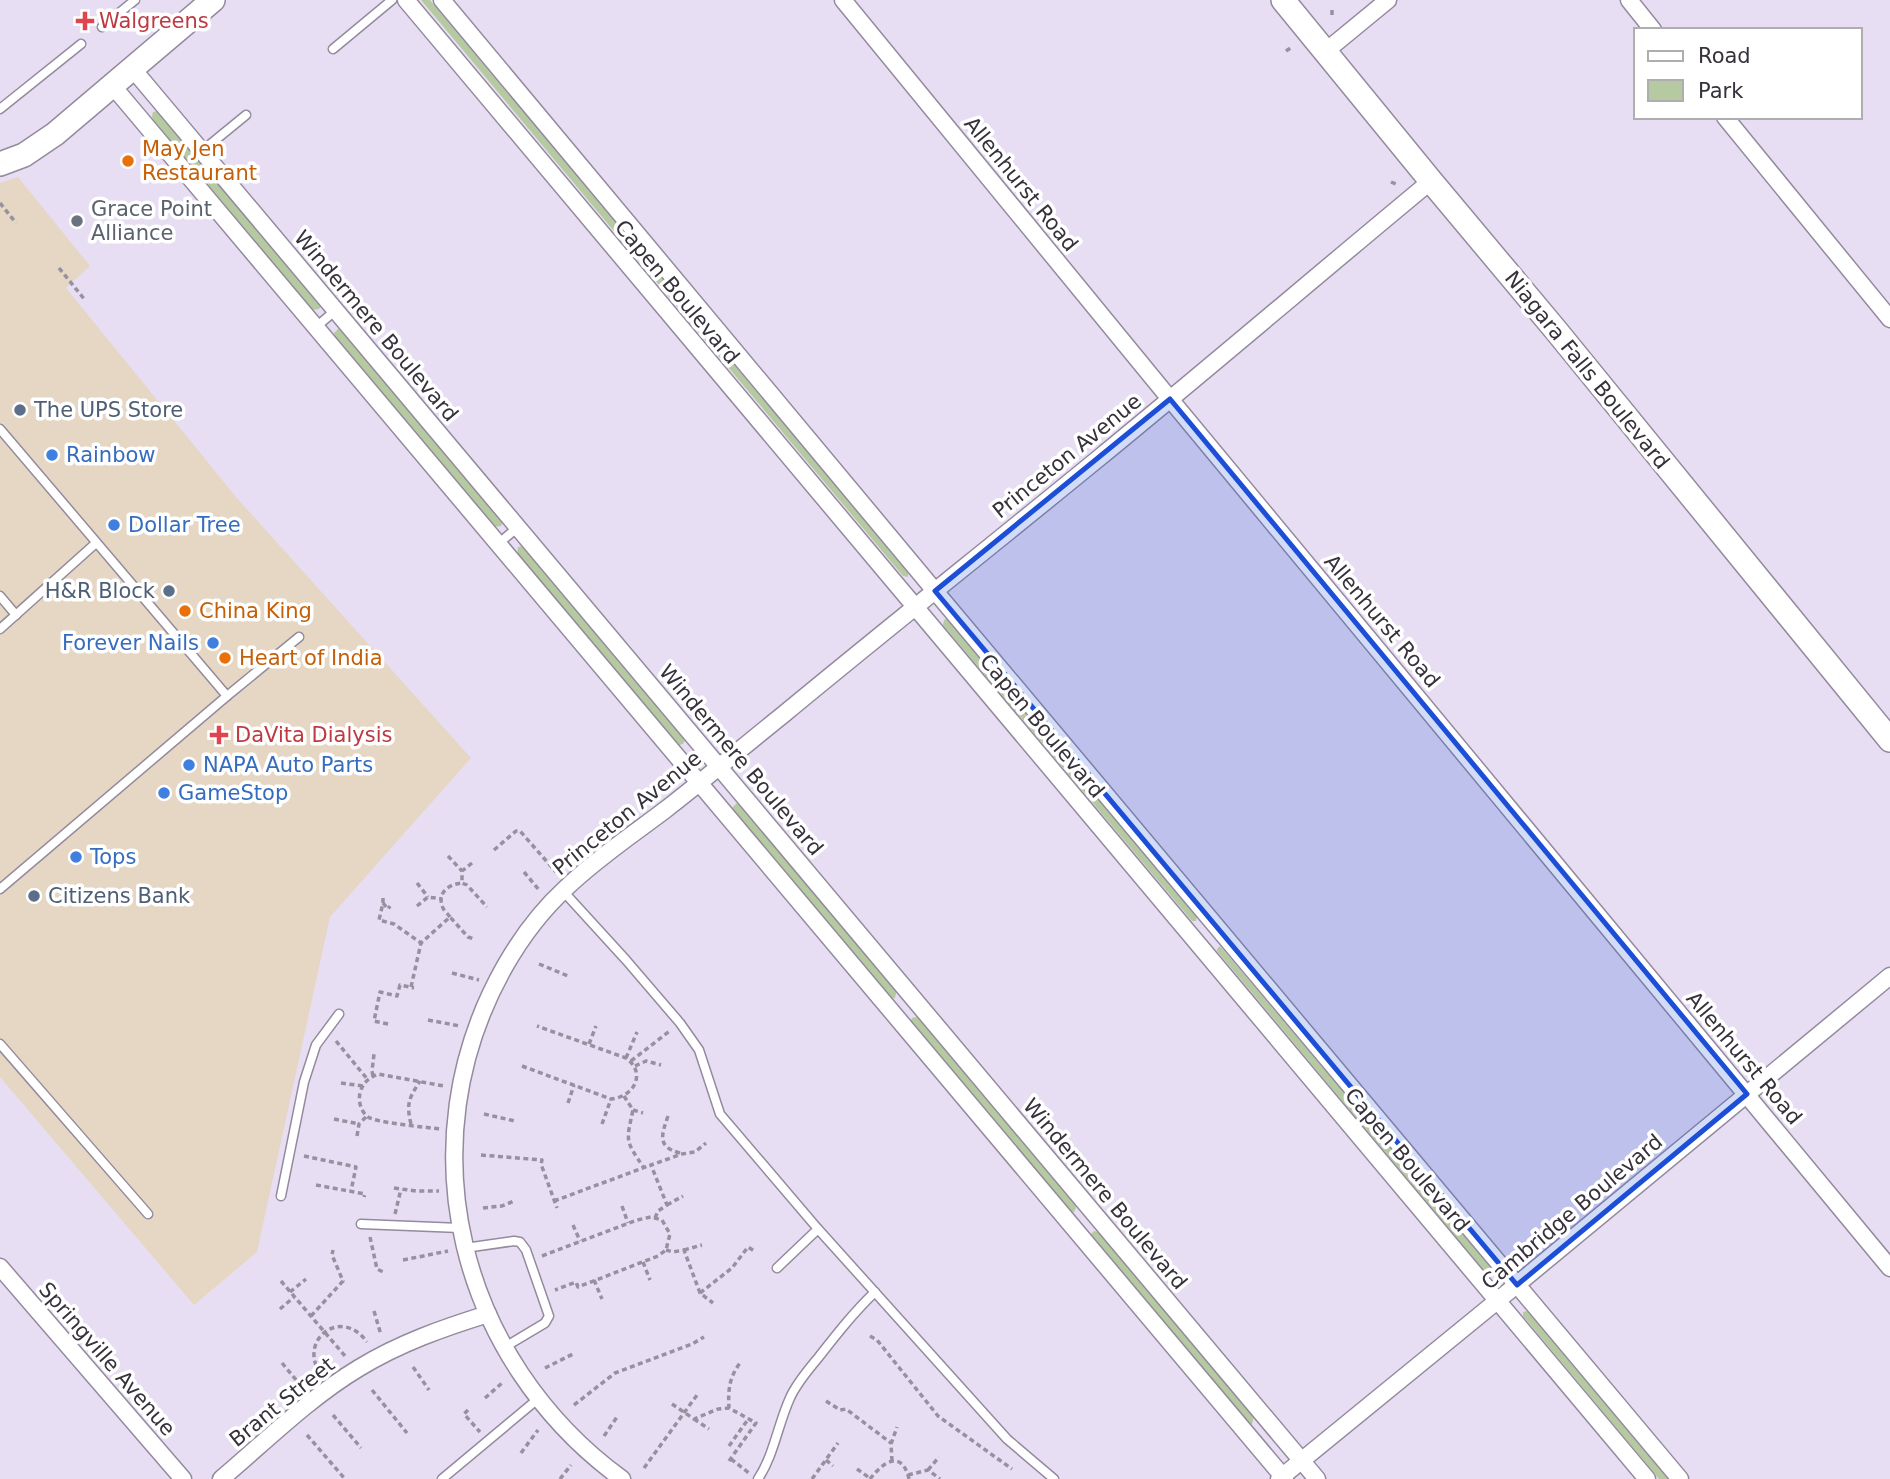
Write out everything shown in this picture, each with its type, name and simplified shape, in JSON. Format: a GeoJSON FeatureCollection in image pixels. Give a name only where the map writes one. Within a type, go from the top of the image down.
{"type":"FeatureCollection","features":[{"type":"Feature","properties":{"kind":"main road"},"geometry":{"type":"LineString","coordinates":[[0,164],[24,155],[55,134],[213,0]]}},
{"type":"Feature","properties":{"kind":"main road","name":"Niagara Falls Boulevard"},"geometry":{"type":"LineString","coordinates":[[1283,0],[1563,338],[1890,740]]}},
{"type":"Feature","properties":{"kind":"street","name":"Capen Boulevard"},"geometry":{"type":"LineString","coordinates":[[406,0],[1647,1479]]}},
{"type":"Feature","properties":{"kind":"street","name":"Capen Boulevard"},"geometry":{"type":"LineString","coordinates":[[442,0],[1680,1479]]}},
{"type":"Feature","properties":{"kind":"street","name":"Allenhurst Road"},"geometry":{"type":"LineString","coordinates":[[843,0],[1170,400],[1890,1268]]}},
{"type":"Feature","properties":{"kind":"street"},"geometry":{"type":"LineString","coordinates":[[1326,51],[1388,0]]}},
{"type":"Feature","properties":{"kind":"street"},"geometry":{"type":"LineString","coordinates":[[1629,0],[1651,28]]}},
{"type":"Feature","properties":{"kind":"street","name":"Windermere Boulevard"},"geometry":{"type":"LineString","coordinates":[[132,68],[1317,1479]]}},
{"type":"Feature","properties":{"kind":"street"},"geometry":{"type":"LineString","coordinates":[[112,85],[1282,1478]]}},
{"type":"Feature","properties":{"kind":"street"},"geometry":{"type":"LineString","coordinates":[[1727,119],[1890,319]]}},
{"type":"Feature","properties":{"kind":"street","name":"Princeton Avenue"},"geometry":{"type":"LineString","coordinates":[[622,1479],[575,1440],[522,1375],[488,1314],[469,1263],[460,1228],[454,1186],[456,1109],[474,1033],[507,963],[528,931],[563,891],[1170,400],[1431,181]]}},
{"type":"Feature","properties":{"kind":"street","name":"Cambridge Boulevard"},"geometry":{"type":"LineString","coordinates":[[1282,1478],[1890,976]]}},
{"type":"Feature","properties":{"kind":"street","name":"Springville Avenue"},"geometry":{"type":"LineString","coordinates":[[0,1267],[183,1479]]}},
{"type":"Feature","properties":{"kind":"street","name":"Brant Street"},"geometry":{"type":"LineString","coordinates":[[221,1479],[320,1394],[359,1368],[411,1341],[488,1314]]}},
{"type":"Feature","properties":{"kind":"lane"},"geometry":{"type":"LineString","coordinates":[[102,27],[135,0]]}},
{"type":"Feature","properties":{"kind":"lane"},"geometry":{"type":"LineString","coordinates":[[333,49],[392,0]]}},
{"type":"Feature","properties":{"kind":"lane"},"geometry":{"type":"LineString","coordinates":[[0,109],[81,44]]}},
{"type":"Feature","properties":{"kind":"lane"},"geometry":{"type":"LineString","coordinates":[[202,151],[246,115]]}},
{"type":"Feature","properties":{"kind":"lane"},"geometry":{"type":"LineString","coordinates":[[622,259],[644,242]]}},
{"type":"Feature","properties":{"kind":"lane"},"geometry":{"type":"LineString","coordinates":[[316,327],[336,310]]}},
{"type":"Feature","properties":{"kind":"lane"},"geometry":{"type":"LineString","coordinates":[[0,429],[227,696]]}},
{"type":"Feature","properties":{"kind":"lane"},"geometry":{"type":"LineString","coordinates":[[498,544],[518,527]]}},
{"type":"Feature","properties":{"kind":"lane"},"geometry":{"type":"LineString","coordinates":[[0,629],[96,543]]}},
{"type":"Feature","properties":{"kind":"lane"},"geometry":{"type":"LineString","coordinates":[[0,596],[16,615]]}},
{"type":"Feature","properties":{"kind":"lane"},"geometry":{"type":"LineString","coordinates":[[0,889],[299,637]]}},
{"type":"Feature","properties":{"kind":"lane"},"geometry":{"type":"LineString","coordinates":[[563,891],[680,1023],[699,1050],[720,1114],[1007,1439],[1054,1479]]}},
{"type":"Feature","properties":{"kind":"lane"},"geometry":{"type":"LineString","coordinates":[[1198,945],[1217,928]]}},
{"type":"Feature","properties":{"kind":"lane"},"geometry":{"type":"LineString","coordinates":[[895,1016],[915,1000]]}},
{"type":"Feature","properties":{"kind":"lane"},"geometry":{"type":"LineString","coordinates":[[281,1196],[304,1082],[316,1045],[339,1013]]}},
{"type":"Feature","properties":{"kind":"lane"},"geometry":{"type":"LineString","coordinates":[[0,1044],[148,1214]]}},
{"type":"Feature","properties":{"kind":"lane"},"geometry":{"type":"LineString","coordinates":[[1073,1228],[1092,1211]]}},
{"type":"Feature","properties":{"kind":"lane"},"geometry":{"type":"LineString","coordinates":[[361,1224],[460,1228]]}},
{"type":"Feature","properties":{"kind":"lane"},"geometry":{"type":"LineString","coordinates":[[777,1269],[818,1228]]}},
{"type":"Feature","properties":{"kind":"lane"},"geometry":{"type":"LineString","coordinates":[[465,1248],[514,1241],[520,1242],[526,1250],[549,1316],[545,1323],[505,1347]]}},
{"type":"Feature","properties":{"kind":"lane"},"geometry":{"type":"LineString","coordinates":[[758,1479],[790,1396],[852,1315],[875,1292]]}},
{"type":"Feature","properties":{"kind":"lane"},"geometry":{"type":"LineString","coordinates":[[442,1479],[539,1398]]}},
{"type":"Feature","properties":{"kind":"path"},"geometry":{"type":"LineString","coordinates":[[1286,51],[1292,47]]}},
{"type":"Feature","properties":{"kind":"path"},"geometry":{"type":"LineString","coordinates":[[0,203],[16,223]]}},
{"type":"Feature","properties":{"kind":"path"},"geometry":{"type":"LineString","coordinates":[[59,268],[85,300]]}},
{"type":"Feature","properties":{"kind":"path"},"geometry":{"type":"LineString","coordinates":[[494,850],[516,831],[520,831],[556,873]]}},
{"type":"Feature","properties":{"kind":"path"},"geometry":{"type":"LineString","coordinates":[[449,856],[462,871],[461,883]]}},
{"type":"Feature","properties":{"kind":"path"},"geometry":{"type":"LineString","coordinates":[[462,871],[472,863]]}},
{"type":"Feature","properties":{"kind":"path"},"geometry":{"type":"LineString","coordinates":[[524,872],[540,891]]}},
{"type":"Feature","properties":{"kind":"path"},"geometry":{"type":"LineString","coordinates":[[416,883],[428,897],[442,899]]}},
{"type":"Feature","properties":{"kind":"path"},"geometry":{"type":"LineString","coordinates":[[474,939],[468,937],[450,918],[443,908],[442,894],[448,887],[461,883],[467,885],[487,907]]}},
{"type":"Feature","properties":{"kind":"path"},"geometry":{"type":"LineString","coordinates":[[417,906],[428,897]]}},
{"type":"Feature","properties":{"kind":"path"},"geometry":{"type":"LineString","coordinates":[[390,906],[388,909],[383,901],[379,920],[394,923],[421,943]]}},
{"type":"Feature","properties":{"kind":"path"},"geometry":{"type":"LineString","coordinates":[[388,1024],[374,1021],[380,992],[397,996],[400,985],[412,988],[421,943],[450,918]]}},
{"type":"Feature","properties":{"kind":"path"},"geometry":{"type":"LineString","coordinates":[[539,964],[568,976]]}},
{"type":"Feature","properties":{"kind":"path"},"geometry":{"type":"LineString","coordinates":[[452,973],[480,980]]}},
{"type":"Feature","properties":{"kind":"path"},"geometry":{"type":"LineString","coordinates":[[428,1020],[460,1026]]}},
{"type":"Feature","properties":{"kind":"path"},"geometry":{"type":"LineString","coordinates":[[523,1066],[611,1099],[624,1097],[635,1084],[635,1066],[628,1059],[537,1026]]}},
{"type":"Feature","properties":{"kind":"path"},"geometry":{"type":"LineString","coordinates":[[589,1044],[596,1027]]}},
{"type":"Feature","properties":{"kind":"path"},"geometry":{"type":"LineString","coordinates":[[628,1059],[674,1028]]}},
{"type":"Feature","properties":{"kind":"path"},"geometry":{"type":"LineString","coordinates":[[628,1059],[637,1032]]}},
{"type":"Feature","properties":{"kind":"path"},"geometry":{"type":"LineString","coordinates":[[335,1040],[368,1080]]}},
{"type":"Feature","properties":{"kind":"path"},"geometry":{"type":"LineString","coordinates":[[373,1076],[374,1054]]}},
{"type":"Feature","properties":{"kind":"path"},"geometry":{"type":"LineString","coordinates":[[635,1066],[646,1061],[661,1065]]}},
{"type":"Feature","properties":{"kind":"path"},"geometry":{"type":"LineString","coordinates":[[439,1129],[376,1120],[367,1116],[361,1108],[359,1098],[368,1080],[383,1074],[444,1086]]}},
{"type":"Feature","properties":{"kind":"path"},"geometry":{"type":"LineString","coordinates":[[411,1125],[409,1101],[420,1082]]}},
{"type":"Feature","properties":{"kind":"path"},"geometry":{"type":"LineString","coordinates":[[341,1083],[363,1086]]}},
{"type":"Feature","properties":{"kind":"path"},"geometry":{"type":"LineString","coordinates":[[568,1103],[574,1085]]}},
{"type":"Feature","properties":{"kind":"path"},"geometry":{"type":"LineString","coordinates":[[624,1097],[633,1110],[643,1113]]}},
{"type":"Feature","properties":{"kind":"path"},"geometry":{"type":"LineString","coordinates":[[602,1124],[611,1099]]}},
{"type":"Feature","properties":{"kind":"path"},"geometry":{"type":"LineString","coordinates":[[633,1110],[628,1144],[643,1168]]}},
{"type":"Feature","properties":{"kind":"path"},"geometry":{"type":"LineString","coordinates":[[484,1114],[514,1121]]}},
{"type":"Feature","properties":{"kind":"path"},"geometry":{"type":"LineString","coordinates":[[357,1136],[359,1124],[367,1116]]}},
{"type":"Feature","properties":{"kind":"path"},"geometry":{"type":"LineString","coordinates":[[668,1116],[662,1140],[673,1151],[682,1154]]}},
{"type":"Feature","properties":{"kind":"path"},"geometry":{"type":"LineString","coordinates":[[334,1119],[359,1124]]}},
{"type":"Feature","properties":{"kind":"path"},"geometry":{"type":"LineString","coordinates":[[554,1200],[682,1154],[695,1152],[706,1143]]}},
{"type":"Feature","properties":{"kind":"path"},"geometry":{"type":"LineString","coordinates":[[481,1155],[542,1160],[541,1164],[557,1208]]}},
{"type":"Feature","properties":{"kind":"path"},"geometry":{"type":"LineString","coordinates":[[304,1156],[356,1167],[351,1191]]}},
{"type":"Feature","properties":{"kind":"path"},"geometry":{"type":"LineString","coordinates":[[651,1165],[667,1205]]}},
{"type":"Feature","properties":{"kind":"path"},"geometry":{"type":"LineString","coordinates":[[316,1185],[365,1194],[364,1197]]}},
{"type":"Feature","properties":{"kind":"path"},"geometry":{"type":"LineString","coordinates":[[394,1188],[439,1191]]}},
{"type":"Feature","properties":{"kind":"path"},"geometry":{"type":"LineString","coordinates":[[395,1217],[401,1189]]}},
{"type":"Feature","properties":{"kind":"path"},"geometry":{"type":"LineString","coordinates":[[655,1218],[657,1211],[683,1196]]}},
{"type":"Feature","properties":{"kind":"path"},"geometry":{"type":"LineString","coordinates":[[483,1208],[502,1206],[514,1201]]}},
{"type":"Feature","properties":{"kind":"path"},"geometry":{"type":"LineString","coordinates":[[622,1206],[628,1223]]}},
{"type":"Feature","properties":{"kind":"path"},"geometry":{"type":"LineString","coordinates":[[542,1256],[651,1217],[662,1220],[670,1234],[666,1250],[658,1256],[578,1287],[576,1282],[555,1290]]}},
{"type":"Feature","properties":{"kind":"path"},"geometry":{"type":"LineString","coordinates":[[573,1224],[580,1241]]}},
{"type":"Feature","properties":{"kind":"path"},"geometry":{"type":"LineString","coordinates":[[370,1234],[369,1242],[377,1269],[383,1272]]}},
{"type":"Feature","properties":{"kind":"path"},"geometry":{"type":"LineString","coordinates":[[666,1250],[673,1252],[702,1245]]}},
{"type":"Feature","properties":{"kind":"path"},"geometry":{"type":"LineString","coordinates":[[700,1293],[732,1268],[748,1247],[756,1252]]}},
{"type":"Feature","properties":{"kind":"path"},"geometry":{"type":"LineString","coordinates":[[311,1316],[343,1281],[332,1255],[333,1250]]}},
{"type":"Feature","properties":{"kind":"path"},"geometry":{"type":"LineString","coordinates":[[684,1250],[700,1293],[713,1303]]}},
{"type":"Feature","properties":{"kind":"path"},"geometry":{"type":"LineString","coordinates":[[404,1260],[448,1251]]}},
{"type":"Feature","properties":{"kind":"path"},"geometry":{"type":"LineString","coordinates":[[643,1262],[650,1280]]}},
{"type":"Feature","properties":{"kind":"path"},"geometry":{"type":"LineString","coordinates":[[290,1292],[306,1279]]}},
{"type":"Feature","properties":{"kind":"path"},"geometry":{"type":"LineString","coordinates":[[594,1280],[602,1299]]}},
{"type":"Feature","properties":{"kind":"path"},"geometry":{"type":"LineString","coordinates":[[281,1281],[345,1356]]}},
{"type":"Feature","properties":{"kind":"path"},"geometry":{"type":"LineString","coordinates":[[280,1309],[295,1297]]}},
{"type":"Feature","properties":{"kind":"path"},"geometry":{"type":"LineString","coordinates":[[374,1311],[381,1335]]}},
{"type":"Feature","properties":{"kind":"path"},"geometry":{"type":"LineString","coordinates":[[320,1373],[313,1355],[324,1332],[334,1327],[346,1326],[357,1331],[366,1342]]}},
{"type":"Feature","properties":{"kind":"path"},"geometry":{"type":"LineString","coordinates":[[870,1336],[877,1340],[938,1416],[1012,1469]]}},
{"type":"Feature","properties":{"kind":"path"},"geometry":{"type":"LineString","coordinates":[[574,1405],[614,1373],[704,1337]]}},
{"type":"Feature","properties":{"kind":"path"},"geometry":{"type":"LineString","coordinates":[[545,1368],[573,1354]]}},
{"type":"Feature","properties":{"kind":"path"},"geometry":{"type":"LineString","coordinates":[[282,1363],[302,1387]]}},
{"type":"Feature","properties":{"kind":"path"},"geometry":{"type":"LineString","coordinates":[[729,1408],[729,1386],[740,1363]]}},
{"type":"Feature","properties":{"kind":"path"},"geometry":{"type":"LineString","coordinates":[[413,1367],[429,1390]]}},
{"type":"Feature","properties":{"kind":"path"},"geometry":{"type":"LineString","coordinates":[[485,1398],[502,1383]]}},
{"type":"Feature","properties":{"kind":"path"},"geometry":{"type":"LineString","coordinates":[[372,1390],[407,1433]]}},
{"type":"Feature","properties":{"kind":"path"},"geometry":{"type":"LineString","coordinates":[[644,1468],[697,1395]]}},
{"type":"Feature","properties":{"kind":"path"},"geometry":{"type":"LineString","coordinates":[[826,1401],[840,1410],[846,1409],[891,1443]]}},
{"type":"Feature","properties":{"kind":"path"},"geometry":{"type":"LineString","coordinates":[[672,1404],[709,1429]]}},
{"type":"Feature","properties":{"kind":"path"},"geometry":{"type":"LineString","coordinates":[[694,1419],[718,1409],[729,1408],[756,1423],[730,1460],[750,1473]]}},
{"type":"Feature","properties":{"kind":"path"},"geometry":{"type":"LineString","coordinates":[[468,1410],[464,1414],[482,1434]]}},
{"type":"Feature","properties":{"kind":"path"},"geometry":{"type":"LineString","coordinates":[[333,1415],[361,1448]]}},
{"type":"Feature","properties":{"kind":"path"},"geometry":{"type":"LineString","coordinates":[[604,1436],[618,1417]]}},
{"type":"Feature","properties":{"kind":"path"},"geometry":{"type":"LineString","coordinates":[[729,1446],[749,1418]]}},
{"type":"Feature","properties":{"kind":"path"},"geometry":{"type":"LineString","coordinates":[[892,1461],[891,1443],[897,1427]]}},
{"type":"Feature","properties":{"kind":"path"},"geometry":{"type":"LineString","coordinates":[[521,1453],[538,1430]]}},
{"type":"Feature","properties":{"kind":"path"},"geometry":{"type":"LineString","coordinates":[[307,1435],[345,1479]]}},
{"type":"Feature","properties":{"kind":"path"},"geometry":{"type":"LineString","coordinates":[[812,1479],[838,1443]]}},
{"type":"Feature","properties":{"kind":"path"},"geometry":{"type":"LineString","coordinates":[[857,1469],[871,1479],[885,1462],[892,1461],[900,1463],[909,1477],[928,1470],[939,1457]]}},
{"type":"Feature","properties":{"kind":"path"},"geometry":{"type":"LineString","coordinates":[[826,1460],[833,1466]]}},
{"type":"Feature","properties":{"kind":"path"},"geometry":{"type":"LineString","coordinates":[[560,1479],[571,1465]]}},
{"type":"Feature","properties":{"kind":"path"},"geometry":{"type":"LineString","coordinates":[[928,1470],[940,1479]]}},
{"type":"Feature","properties":{"kind":"highlighted area"},"geometry":{"type":"Polygon","coordinates":[[[1170,399],[1747,1094],[1517,1285],[935,591],[1170,399]]]}},
{"type":"Feature","properties":{"kind":"shaded area"},"geometry":{"type":"Polygon","coordinates":[[[18,177],[90,266],[66,288],[236,497],[471,758],[330,917],[257,1252],[194,1305],[0,1077],[0,183],[18,177]]]}},
{"type":"Feature","properties":{"kind":"green space"},"geometry":{"type":"Polygon","coordinates":[[[421,0],[430,0],[624,232],[623,236],[618,236],[421,0]]]}},
{"type":"Feature","properties":{"kind":"green space"},"geometry":{"type":"Polygon","coordinates":[[[153,112],[161,112],[320,303],[319,309],[312,310],[153,120],[153,112]]]}},
{"type":"Feature","properties":{"kind":"green space"},"geometry":{"type":"Polygon","coordinates":[[[648,262],[908,572],[908,577],[903,576],[645,268],[644,265],[648,262]]]}},
{"type":"Feature","properties":{"kind":"green space"},"geometry":{"type":"Polygon","coordinates":[[[339,328],[501,520],[501,526],[494,527],[335,337],[334,333],[339,328]]]}},
{"type":"Feature","properties":{"kind":"green space"},"geometry":{"type":"Polygon","coordinates":[[[522,546],[683,736],[683,744],[674,743],[517,555],[518,547],[522,546]]]}},
{"type":"Feature","properties":{"kind":"green space"},"geometry":{"type":"Polygon","coordinates":[[[946,619],[1197,916],[1196,921],[1192,921],[943,625],[946,619]]]}},
{"type":"Feature","properties":{"kind":"green space"},"geometry":{"type":"Polygon","coordinates":[[[737,803],[742,805],[896,990],[895,998],[891,999],[733,812],[732,808],[737,803]]]}},
{"type":"Feature","properties":{"kind":"green space"},"geometry":{"type":"Polygon","coordinates":[[[1220,946],[1492,1268],[1491,1274],[1486,1273],[1217,951],[1220,946]]]}},
{"type":"Feature","properties":{"kind":"green space"},"geometry":{"type":"Polygon","coordinates":[[[916,1017],[1075,1204],[1074,1212],[1071,1213],[910,1022],[916,1017]]]}},
{"type":"Feature","properties":{"kind":"green space"},"geometry":{"type":"Polygon","coordinates":[[[1094,1231],[1098,1232],[1254,1417],[1252,1424],[1249,1426],[1090,1235],[1094,1231]]]}},
{"type":"Feature","properties":{"kind":"green space"},"geometry":{"type":"Polygon","coordinates":[[[1526,1311],[1668,1479],[1659,1479],[1523,1316],[1526,1311]]]}},
{"type":"Feature","properties":{"kind":"place","name":"Walgreens"},"geometry":{"type":"Point","coordinates":[85,21]}},
{"type":"Feature","properties":{"kind":"place","name":"May Jen Restaurant"},"geometry":{"type":"Point","coordinates":[128,161]}},
{"type":"Feature","properties":{"kind":"place","name":"Grace Point Alliance"},"geometry":{"type":"Point","coordinates":[77,221]}},
{"type":"Feature","properties":{"kind":"place","name":"The UPS Store"},"geometry":{"type":"Point","coordinates":[20,410]}},
{"type":"Feature","properties":{"kind":"place","name":"Rainbow"},"geometry":{"type":"Point","coordinates":[52,455]}},
{"type":"Feature","properties":{"kind":"place","name":"Dollar Tree"},"geometry":{"type":"Point","coordinates":[114,525]}},
{"type":"Feature","properties":{"kind":"place","name":"H&R Block"},"geometry":{"type":"Point","coordinates":[169,591]}},
{"type":"Feature","properties":{"kind":"place","name":"China King"},"geometry":{"type":"Point","coordinates":[185,611]}},
{"type":"Feature","properties":{"kind":"place","name":"Forever Nails"},"geometry":{"type":"Point","coordinates":[213,643]}},
{"type":"Feature","properties":{"kind":"place","name":"Heart of India"},"geometry":{"type":"Point","coordinates":[225,658]}},
{"type":"Feature","properties":{"kind":"place","name":"DaVita Dialysis"},"geometry":{"type":"Point","coordinates":[219,735]}},
{"type":"Feature","properties":{"kind":"place","name":"NAPA Auto Parts"},"geometry":{"type":"Point","coordinates":[189,765]}},
{"type":"Feature","properties":{"kind":"place","name":"GameStop"},"geometry":{"type":"Point","coordinates":[164,793]}},
{"type":"Feature","properties":{"kind":"place","name":"Tops"},"geometry":{"type":"Point","coordinates":[76,857]}},
{"type":"Feature","properties":{"kind":"place","name":"Citizens Bank"},"geometry":{"type":"Point","coordinates":[34,896]}}]}
